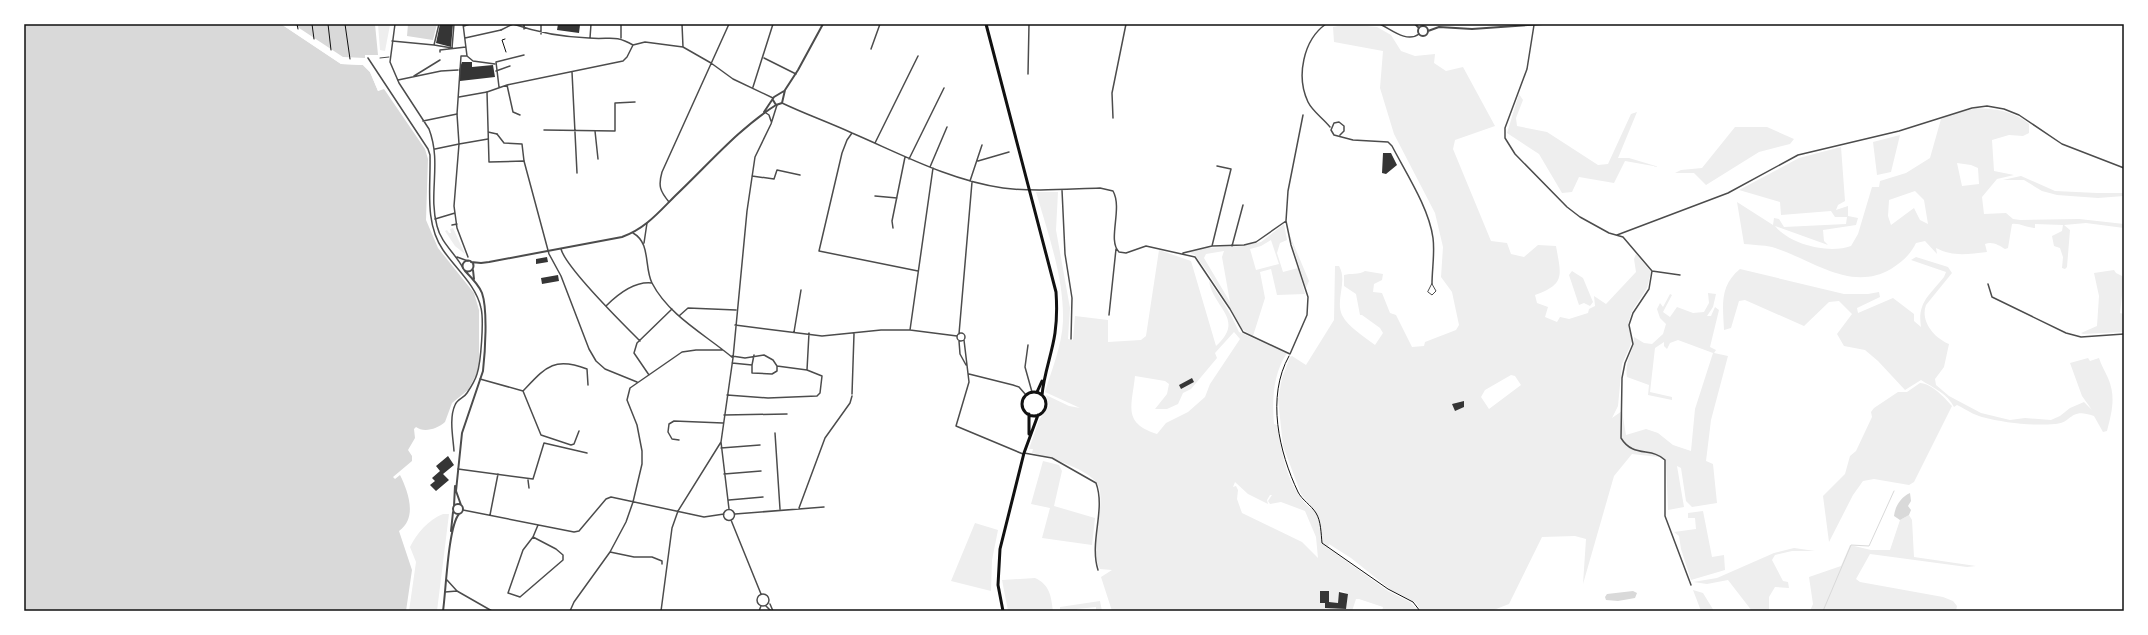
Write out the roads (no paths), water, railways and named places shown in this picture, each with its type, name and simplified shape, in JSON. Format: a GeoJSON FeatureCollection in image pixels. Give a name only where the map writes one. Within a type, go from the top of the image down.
{"type":"FeatureCollection","features":[{"type":"Feature","properties":{"kind":"main road"},"geometry":{"type":"LineString","coordinates":[[986,24],[1056,292],[1057,313],[1055,333],[1044,378],[1042,395],[1046,406],[1038,415],[1029,436],[1000,549],[998,585],[1003,611]]}},
{"type":"Feature","properties":{"kind":"main road"},"geometry":{"type":"LineString","coordinates":[[1037,392],[1044,378]]}},
{"type":"Feature","properties":{"kind":"main road"},"geometry":{"type":"LineString","coordinates":[[1038,415],[1029,414],[1025,411],[1022,404],[1026,395],[1032,392],[1037,392],[1042,395]]}},
{"type":"Feature","properties":{"kind":"main road"},"geometry":{"type":"LineString","coordinates":[[1029,414],[1029,436]]}},
{"type":"Feature","properties":{"kind":"street"},"geometry":{"type":"LineString","coordinates":[[395,24],[390,57],[398,80],[429,129],[435,149],[435,219],[443,241],[474,281],[482,293],[485,304],[484,361],[480,379],[462,433],[443,611]]}},
{"type":"Feature","properties":{"kind":"street"},"geometry":{"type":"LineString","coordinates":[[434,44],[439,24]]}},
{"type":"Feature","properties":{"kind":"street"},"geometry":{"type":"LineString","coordinates":[[452,48],[454,24]]}},
{"type":"Feature","properties":{"kind":"street"},"geometry":{"type":"LineString","coordinates":[[467,56],[464,25],[470,24]]}},
{"type":"Feature","properties":{"kind":"street"},"geometry":{"type":"LineString","coordinates":[[465,38],[501,30],[513,24],[541,34],[590,38],[621,38],[633,45],[645,42],[683,47],[711,63],[734,79],[773,99],[776,105],[771,124],[755,157],[752,176],[736,310],[732,363],[721,442],[729,509],[734,514]]}},
{"type":"Feature","properties":{"kind":"street"},"geometry":{"type":"LineString","coordinates":[[524,24],[524,29]]}},
{"type":"Feature","properties":{"kind":"street"},"geometry":{"type":"LineString","coordinates":[[541,24],[541,34]]}},
{"type":"Feature","properties":{"kind":"street"},"geometry":{"type":"LineString","coordinates":[[590,24],[590,38]]}},
{"type":"Feature","properties":{"kind":"street"},"geometry":{"type":"LineString","coordinates":[[621,24],[621,38]]}},
{"type":"Feature","properties":{"kind":"street"},"geometry":{"type":"LineString","coordinates":[[682,24],[683,47]]}},
{"type":"Feature","properties":{"kind":"street"},"geometry":{"type":"LineString","coordinates":[[669,202],[660,191],[659,183],[729,24]]}},
{"type":"Feature","properties":{"kind":"street"},"geometry":{"type":"LineString","coordinates":[[752,88],[773,24]]}},
{"type":"Feature","properties":{"kind":"street"},"geometry":{"type":"LineString","coordinates":[[456,256],[481,263],[549,251],[633,233],[647,224],[764,113],[782,101],[785,90],[796,74],[823,24]]}},
{"type":"Feature","properties":{"kind":"street"},"geometry":{"type":"LineString","coordinates":[[871,49],[880,24]]}},
{"type":"Feature","properties":{"kind":"street"},"geometry":{"type":"LineString","coordinates":[[1028,74],[1029,24]]}},
{"type":"Feature","properties":{"kind":"street"},"geometry":{"type":"LineString","coordinates":[[1113,118],[1112,93],[1126,24]]}},
{"type":"Feature","properties":{"kind":"street"},"geometry":{"type":"LineString","coordinates":[[1326,24],[1320,28],[1306,52],[1303,78],[1308,102],[1331,128],[1334,135],[1340,135],[1347,138],[1388,142],[1392,146],[1430,225],[1433,245],[1432,284]]}},
{"type":"Feature","properties":{"kind":"street"},"geometry":{"type":"LineString","coordinates":[[1380,24],[1407,38],[1414,37],[1419,34],[1425,35],[1428,31],[1439,27],[1472,29],[1543,24]]}},
{"type":"Feature","properties":{"kind":"street"},"geometry":{"type":"LineString","coordinates":[[1415,24],[1419,28],[1419,34]]}},
{"type":"Feature","properties":{"kind":"street"},"geometry":{"type":"LineString","coordinates":[[1534,25],[1527,69],[1504,128],[1505,138],[1515,154],[1567,207],[1580,217],[1623,238],[1652,271],[1680,275]]}},
{"type":"Feature","properties":{"kind":"street"},"geometry":{"type":"LineString","coordinates":[[1419,28],[1424,26],[1428,31]]}},
{"type":"Feature","properties":{"kind":"street"},"geometry":{"type":"LineString","coordinates":[[392,41],[434,44],[452,48]]}},
{"type":"Feature","properties":{"kind":"street"},"geometry":{"type":"LineString","coordinates":[[458,97],[487,92],[507,85],[623,61],[628,57],[633,45]]}},
{"type":"Feature","properties":{"kind":"street"},"geometry":{"type":"LineString","coordinates":[[440,52],[440,50],[466,47]]}},
{"type":"Feature","properties":{"kind":"street"},"geometry":{"type":"LineString","coordinates":[[468,257],[455,213],[459,144],[457,114],[458,70],[460,56],[467,56],[474,61],[495,64],[496,62],[524,55]]}},
{"type":"Feature","properties":{"kind":"street"},"geometry":{"type":"LineString","coordinates":[[875,144],[918,56]]}},
{"type":"Feature","properties":{"kind":"street"},"geometry":{"type":"LineString","coordinates":[[763,57],[796,74]]}},
{"type":"Feature","properties":{"kind":"street"},"geometry":{"type":"LineString","coordinates":[[368,58],[428,149],[430,155],[430,204],[432,224],[442,249],[476,294],[482,309],[480,365],[477,376],[466,395],[458,400],[454,406],[452,419],[454,450]]}},
{"type":"Feature","properties":{"kind":"street"},"geometry":{"type":"LineString","coordinates":[[412,77],[440,60]]}},
{"type":"Feature","properties":{"kind":"street"},"geometry":{"type":"LineString","coordinates":[[495,64],[499,87]]}},
{"type":"Feature","properties":{"kind":"street"},"geometry":{"type":"LineString","coordinates":[[496,71],[510,66]]}},
{"type":"Feature","properties":{"kind":"street"},"geometry":{"type":"LineString","coordinates":[[398,80],[441,71],[458,70]]}},
{"type":"Feature","properties":{"kind":"street"},"geometry":{"type":"LineString","coordinates":[[572,72],[577,173]]}},
{"type":"Feature","properties":{"kind":"street"},"geometry":{"type":"LineString","coordinates":[[507,85],[513,112],[520,115]]}},
{"type":"Feature","properties":{"kind":"street"},"geometry":{"type":"LineString","coordinates":[[909,159],[944,88]]}},
{"type":"Feature","properties":{"kind":"street"},"geometry":{"type":"LineString","coordinates":[[764,113],[773,99],[785,90]]}},
{"type":"Feature","properties":{"kind":"street"},"geometry":{"type":"LineString","coordinates":[[487,92],[489,162],[524,160]]}},
{"type":"Feature","properties":{"kind":"street"},"geometry":{"type":"LineString","coordinates":[[776,96],[780,96],[782,101],[807,115],[852,133],[909,159],[971,182],[1004,188],[1100,188],[1112,192],[1117,204],[1116,249],[1109,315]]}},
{"type":"Feature","properties":{"kind":"street"},"geometry":{"type":"LineString","coordinates":[[544,130],[615,131],[615,103],[635,102]]}},
{"type":"Feature","properties":{"kind":"street"},"geometry":{"type":"LineString","coordinates":[[1617,235],[1728,193],[1798,155],[1899,131],[1972,108],[1987,106],[2012,112],[2062,144],[2124,168]]}},
{"type":"Feature","properties":{"kind":"street"},"geometry":{"type":"LineString","coordinates":[[764,113],[769,115],[771,124]]}},
{"type":"Feature","properties":{"kind":"street"},"geometry":{"type":"LineString","coordinates":[[423,121],[457,114]]}},
{"type":"Feature","properties":{"kind":"street"},"geometry":{"type":"LineString","coordinates":[[1116,249],[1123,253],[1146,246],[1195,257],[1230,309],[1239,328],[1243,332],[1290,354],[1307,315],[1308,297],[1291,245],[1286,221],[1288,191],[1303,115]]}},
{"type":"Feature","properties":{"kind":"street"},"geometry":{"type":"LineString","coordinates":[[1327,123],[1341,123],[1344,126],[1344,131],[1347,138]]}},
{"type":"Feature","properties":{"kind":"street"},"geometry":{"type":"LineString","coordinates":[[1331,128],[1332,124]]}},
{"type":"Feature","properties":{"kind":"street"},"geometry":{"type":"LineString","coordinates":[[930,166],[947,127]]}},
{"type":"Feature","properties":{"kind":"street"},"geometry":{"type":"LineString","coordinates":[[595,131],[598,159]]}},
{"type":"Feature","properties":{"kind":"street"},"geometry":{"type":"LineString","coordinates":[[1340,135],[1344,131]]}},
{"type":"Feature","properties":{"kind":"street"},"geometry":{"type":"LineString","coordinates":[[488,132],[500,136],[504,143],[522,144],[524,160],[534,201],[552,262],[561,276],[589,349],[596,361],[613,374],[637,382]]}},
{"type":"Feature","properties":{"kind":"street"},"geometry":{"type":"LineString","coordinates":[[852,133],[847,140],[840,160],[820,251],[918,271]]}},
{"type":"Feature","properties":{"kind":"street"},"geometry":{"type":"LineString","coordinates":[[435,149],[488,139]]}},
{"type":"Feature","properties":{"kind":"street"},"geometry":{"type":"LineString","coordinates":[[982,145],[971,182],[958,335],[960,354],[969,374],[969,382],[956,426],[991,440],[1000,446],[1024,454],[1052,458],[1096,483],[1099,497],[1094,547],[1095,560],[1098,570]]}},
{"type":"Feature","properties":{"kind":"street"},"geometry":{"type":"LineString","coordinates":[[977,161],[1009,152]]}},
{"type":"Feature","properties":{"kind":"street"},"geometry":{"type":"LineString","coordinates":[[893,228],[892,221],[905,157]]}},
{"type":"Feature","properties":{"kind":"street"},"geometry":{"type":"LineString","coordinates":[[1212,246],[1231,169],[1217,166]]}},
{"type":"Feature","properties":{"kind":"street"},"geometry":{"type":"LineString","coordinates":[[910,330],[933,168]]}},
{"type":"Feature","properties":{"kind":"street"},"geometry":{"type":"LineString","coordinates":[[752,176],[774,180],[777,170],[800,175]]}},
{"type":"Feature","properties":{"kind":"street"},"geometry":{"type":"LineString","coordinates":[[1062,189],[1065,254],[1072,298],[1071,339]]}},
{"type":"Feature","properties":{"kind":"street"},"geometry":{"type":"LineString","coordinates":[[875,196],[897,198]]}},
{"type":"Feature","properties":{"kind":"street"},"geometry":{"type":"LineString","coordinates":[[1232,246],[1243,205]]}},
{"type":"Feature","properties":{"kind":"street"},"geometry":{"type":"LineString","coordinates":[[435,219],[455,213]]}},
{"type":"Feature","properties":{"kind":"street"},"geometry":{"type":"LineString","coordinates":[[1182,253],[1212,246],[1244,245],[1262,240],[1286,221]]}},
{"type":"Feature","properties":{"kind":"street"},"geometry":{"type":"LineString","coordinates":[[452,225],[457,224]]}},
{"type":"Feature","properties":{"kind":"street"},"geometry":{"type":"LineString","coordinates":[[647,224],[644,245],[652,283],[679,316],[732,357],[745,358],[754,355],[769,357],[777,366],[806,370],[822,376],[820,394],[817,396],[768,398],[727,395]]}},
{"type":"Feature","properties":{"kind":"street"},"geometry":{"type":"LineString","coordinates":[[633,233],[638,236],[644,245]]}},
{"type":"Feature","properties":{"kind":"street"},"geometry":{"type":"LineString","coordinates":[[560,248],[567,260],[606,306],[640,341]]}},
{"type":"Feature","properties":{"kind":"street"},"geometry":{"type":"LineString","coordinates":[[463,268],[464,264],[470,261]]}},
{"type":"Feature","properties":{"kind":"street"},"geometry":{"type":"LineString","coordinates":[[470,261],[474,268],[474,281]]}},
{"type":"Feature","properties":{"kind":"street"},"geometry":{"type":"LineString","coordinates":[[465,271],[469,272],[481,263]]}},
{"type":"Feature","properties":{"kind":"street"},"geometry":{"type":"LineString","coordinates":[[1652,271],[1649,290],[1633,312],[1629,325],[1630,333],[1634,339],[1625,363],[1622,378],[1621,438],[1626,446],[1634,451],[1661,456],[1665,460],[1665,516],[1691,585]]}},
{"type":"Feature","properties":{"kind":"street"},"geometry":{"type":"LineString","coordinates":[[606,306],[617,295],[645,282],[652,283]]}},
{"type":"Feature","properties":{"kind":"street"},"geometry":{"type":"LineString","coordinates":[[1988,284],[1992,297],[2066,333],[2081,337],[2124,334]]}},
{"type":"Feature","properties":{"kind":"street"},"geometry":{"type":"LineString","coordinates":[[794,332],[801,290]]}},
{"type":"Feature","properties":{"kind":"street"},"geometry":{"type":"LineString","coordinates":[[679,316],[688,308],[736,310]]}},
{"type":"Feature","properties":{"kind":"street"},"geometry":{"type":"LineString","coordinates":[[649,375],[634,353],[640,341],[672,309]]}},
{"type":"Feature","properties":{"kind":"street"},"geometry":{"type":"LineString","coordinates":[[735,324],[831,336],[881,330],[910,330],[964,335],[966,365]]}},
{"type":"Feature","properties":{"kind":"street"},"geometry":{"type":"LineString","coordinates":[[806,370],[809,334]]}},
{"type":"Feature","properties":{"kind":"street"},"geometry":{"type":"LineString","coordinates":[[800,508],[824,438],[850,403],[852,395],[854,334]]}},
{"type":"Feature","properties":{"kind":"street"},"geometry":{"type":"LineString","coordinates":[[959,341],[964,340]]}},
{"type":"Feature","properties":{"kind":"street"},"geometry":{"type":"LineString","coordinates":[[1028,344],[1025,367],[1032,392]]}},
{"type":"Feature","properties":{"kind":"street"},"geometry":{"type":"LineString","coordinates":[[570,611],[574,602],[610,552],[626,522],[633,502],[642,464],[642,451],[637,425],[627,400],[627,392],[637,382],[682,352],[696,350],[723,350]]}},
{"type":"Feature","properties":{"kind":"street"},"geometry":{"type":"LineString","coordinates":[[754,355],[752,373],[776,373],[777,366]]}},
{"type":"Feature","properties":{"kind":"street"},"geometry":{"type":"LineString","coordinates":[[732,363],[752,365]]}},
{"type":"Feature","properties":{"kind":"street"},"geometry":{"type":"LineString","coordinates":[[522,391],[544,368],[550,365],[577,365],[587,369],[588,385]]}},
{"type":"Feature","properties":{"kind":"street"},"geometry":{"type":"LineString","coordinates":[[969,374],[1019,387],[1026,395]]}},
{"type":"Feature","properties":{"kind":"street"},"geometry":{"type":"LineString","coordinates":[[480,379],[522,391]]}},
{"type":"Feature","properties":{"kind":"street"},"geometry":{"type":"LineString","coordinates":[[522,391],[541,435],[571,445],[574,444],[579,431]]}},
{"type":"Feature","properties":{"kind":"street"},"geometry":{"type":"LineString","coordinates":[[724,415],[787,414]]}},
{"type":"Feature","properties":{"kind":"street"},"geometry":{"type":"LineString","coordinates":[[679,440],[672,439],[668,432],[669,424],[674,421],[723,423]]}},
{"type":"Feature","properties":{"kind":"street"},"geometry":{"type":"LineString","coordinates":[[775,433],[780,509]]}},
{"type":"Feature","properties":{"kind":"street"},"geometry":{"type":"LineString","coordinates":[[661,611],[668,550],[672,528],[678,511],[721,442]]}},
{"type":"Feature","properties":{"kind":"street"},"geometry":{"type":"LineString","coordinates":[[458,469],[533,479],[544,443],[588,453]]}},
{"type":"Feature","properties":{"kind":"street"},"geometry":{"type":"LineString","coordinates":[[721,448],[760,445]]}},
{"type":"Feature","properties":{"kind":"street"},"geometry":{"type":"LineString","coordinates":[[724,474],[761,471]]}},
{"type":"Feature","properties":{"kind":"street"},"geometry":{"type":"LineString","coordinates":[[490,515],[498,474]]}},
{"type":"Feature","properties":{"kind":"street"},"geometry":{"type":"LineString","coordinates":[[528,479],[529,488]]}},
{"type":"Feature","properties":{"kind":"street"},"geometry":{"type":"LineString","coordinates":[[456,481],[457,498],[463,510]]}},
{"type":"Feature","properties":{"kind":"street"},"geometry":{"type":"LineString","coordinates":[[463,510],[574,532],[579,530],[606,499],[611,497],[704,517],[724,514],[729,509]]}},
{"type":"Feature","properties":{"kind":"street"},"geometry":{"type":"LineString","coordinates":[[729,500],[763,497]]}},
{"type":"Feature","properties":{"kind":"street"},"geometry":{"type":"LineString","coordinates":[[453,509],[457,504],[461,505]]}},
{"type":"Feature","properties":{"kind":"street"},"geometry":{"type":"LineString","coordinates":[[734,514],[780,509],[824,507]]}},
{"type":"Feature","properties":{"kind":"street"},"geometry":{"type":"LineString","coordinates":[[453,509],[459,514]]}},
{"type":"Feature","properties":{"kind":"street"},"geometry":{"type":"LineString","coordinates":[[451,536],[454,522],[463,510]]}},
{"type":"Feature","properties":{"kind":"street"},"geometry":{"type":"LineString","coordinates":[[724,514],[727,520],[731,520],[761,594]]}},
{"type":"Feature","properties":{"kind":"street"},"geometry":{"type":"LineString","coordinates":[[731,520],[734,514]]}},
{"type":"Feature","properties":{"kind":"street"},"geometry":{"type":"LineString","coordinates":[[533,537],[563,555],[563,560],[520,597],[517,597],[508,593],[523,550],[533,537],[538,525]]}},
{"type":"Feature","properties":{"kind":"street"},"geometry":{"type":"LineString","coordinates":[[610,552],[634,557],[652,557],[662,561],[662,564]]}},
{"type":"Feature","properties":{"kind":"street"},"geometry":{"type":"LineString","coordinates":[[447,580],[458,591],[487,610],[492,611]]}},
{"type":"Feature","properties":{"kind":"street"},"geometry":{"type":"LineString","coordinates":[[445,592],[458,591]]}},
{"type":"Feature","properties":{"kind":"street"},"geometry":{"type":"LineString","coordinates":[[761,594],[767,595],[772,611]]}},
{"type":"Feature","properties":{"kind":"street"},"geometry":{"type":"LineString","coordinates":[[761,594],[757,599],[761,606]]}},
{"type":"Feature","properties":{"kind":"street"},"geometry":{"type":"LineString","coordinates":[[766,606],[769,603]]}},
{"type":"Feature","properties":{"kind":"street"},"geometry":{"type":"LineString","coordinates":[[761,606],[766,606],[772,611]]}},
{"type":"Feature","properties":{"kind":"street"},"geometry":{"type":"LineString","coordinates":[[759,611],[761,606]]}},
{"type":"Feature","properties":{"kind":"lane"},"geometry":{"type":"LineString","coordinates":[[380,58],[390,57]]}},
{"type":"Feature","properties":{"kind":"lane"},"geometry":{"type":"LineString","coordinates":[[1432,284],[1436,292],[1430,295],[1428,290],[1432,284]]}},
{"type":"Feature","properties":{"kind":"waterway"},"geometry":{"type":"LineString","coordinates":[[1823,611],[1851,545],[1869,546],[1894,491]]}}]}
